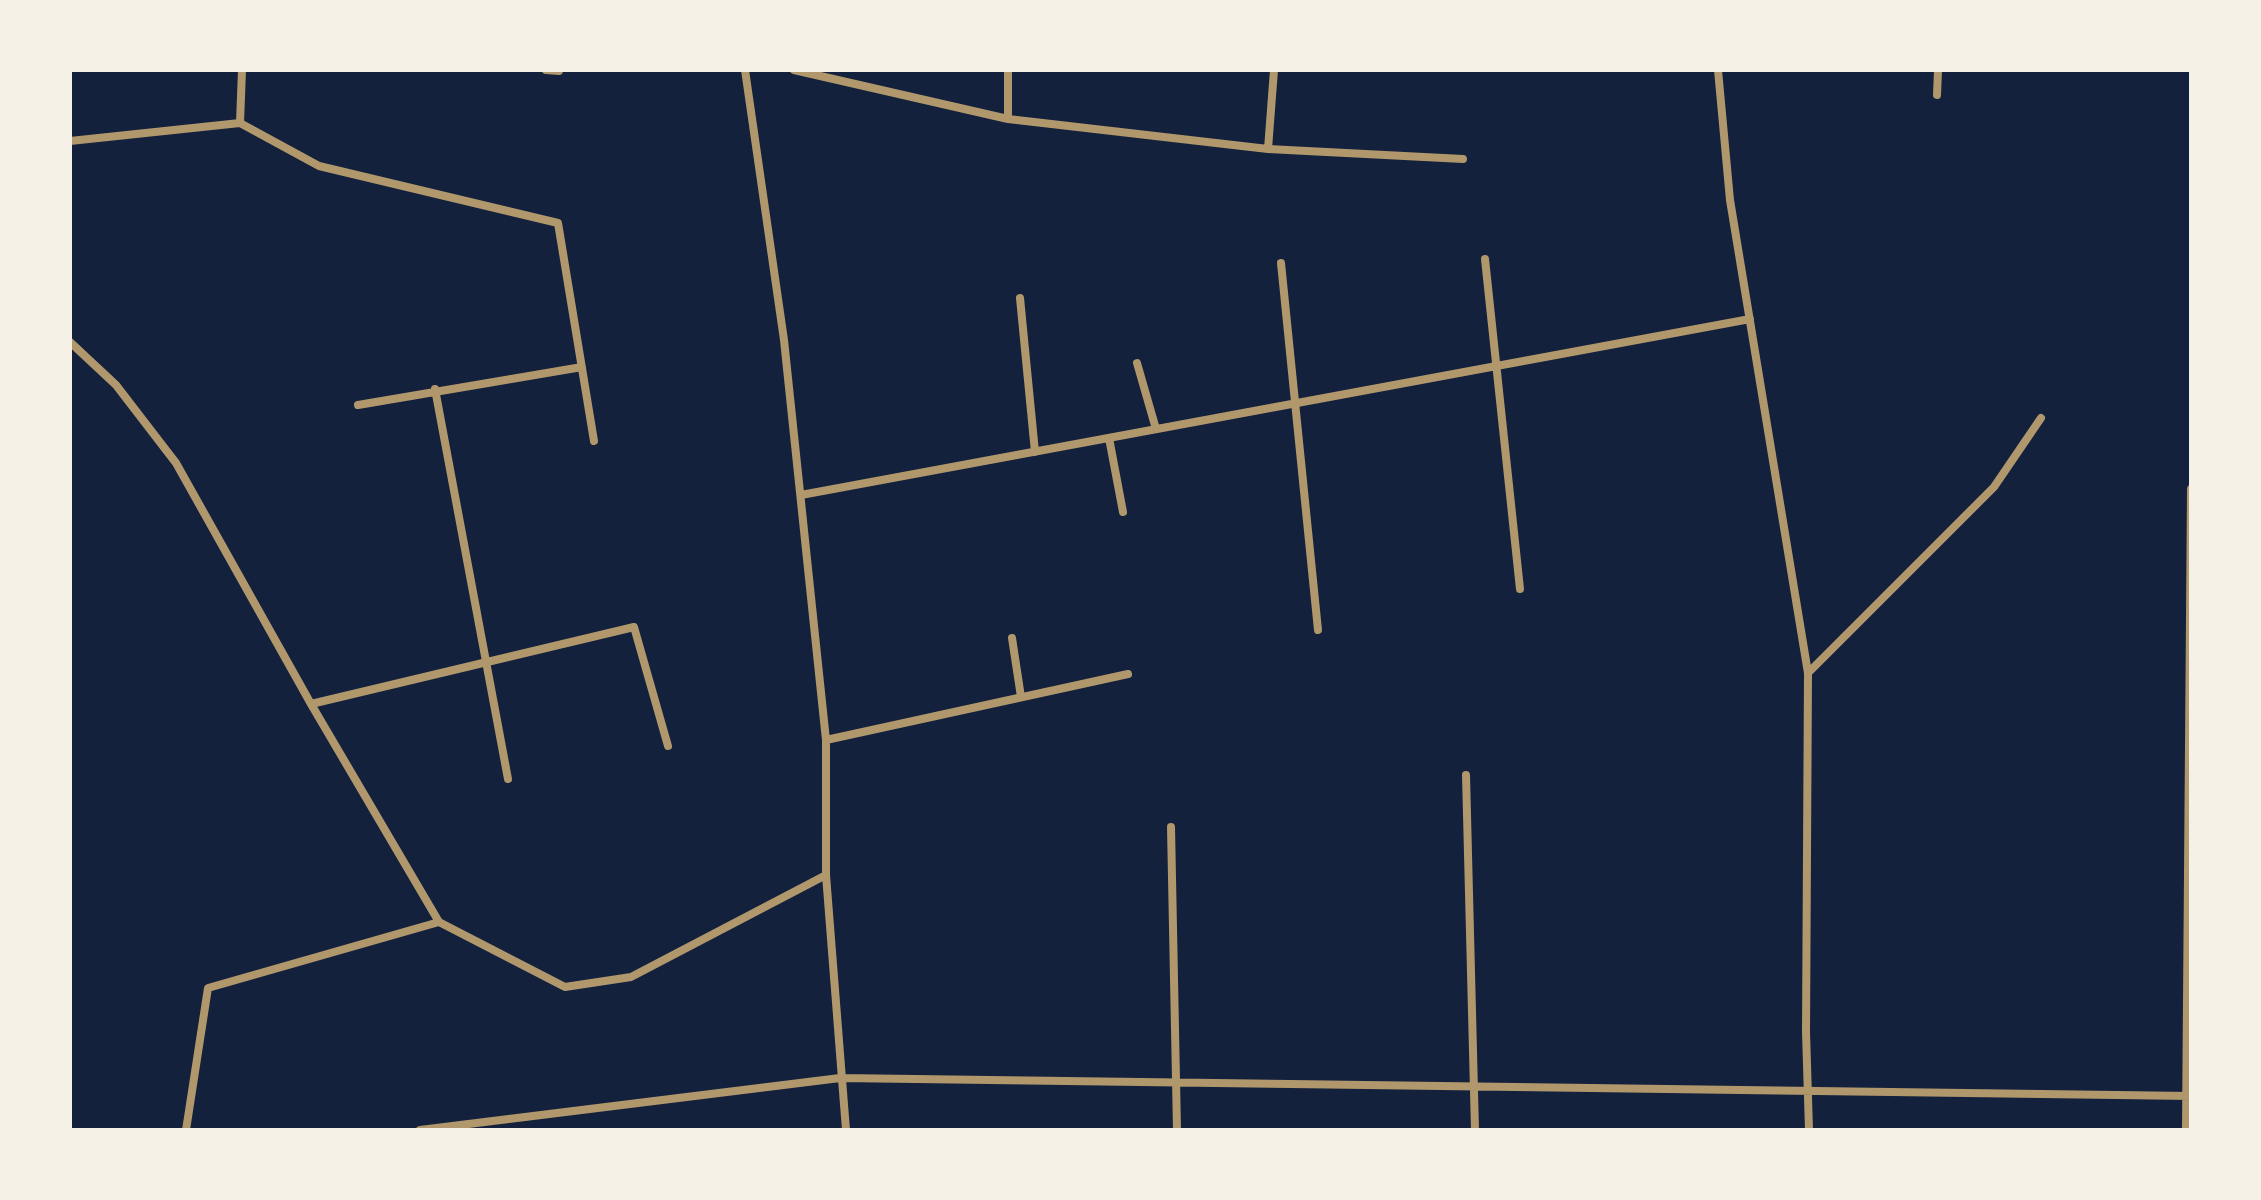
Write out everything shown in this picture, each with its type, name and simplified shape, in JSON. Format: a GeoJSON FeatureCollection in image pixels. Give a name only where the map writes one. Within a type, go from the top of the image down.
{"type":"FeatureCollection","features":[{"type":"Feature","properties":{"kind":"street"},"geometry":{"type":"LineString","coordinates":[[240,123],[242,70]]}},
{"type":"Feature","properties":{"kind":"street"},"geometry":{"type":"LineString","coordinates":[[546,70],[559,71]]}},
{"type":"Feature","properties":{"kind":"street"},"geometry":{"type":"LineString","coordinates":[[745,70],[784,340],[826,740],[826,875],[846,1130]]}},
{"type":"Feature","properties":{"kind":"street"},"geometry":{"type":"LineString","coordinates":[[794,70],[1008,119],[1268,149],[1463,159]]}},
{"type":"Feature","properties":{"kind":"street"},"geometry":{"type":"LineString","coordinates":[[1008,70],[1008,119]]}},
{"type":"Feature","properties":{"kind":"street"},"geometry":{"type":"LineString","coordinates":[[1268,149],[1274,70]]}},
{"type":"Feature","properties":{"kind":"street"},"geometry":{"type":"LineString","coordinates":[[1718,70],[1730,200],[1808,673],[1809,1130]]}},
{"type":"Feature","properties":{"kind":"street"},"geometry":{"type":"LineString","coordinates":[[1937,95],[1938,70]]}},
{"type":"Feature","properties":{"kind":"street"},"geometry":{"type":"LineString","coordinates":[[70,141],[240,123],[319,166],[558,223],[594,441]]}},
{"type":"Feature","properties":{"kind":"street"},"geometry":{"type":"LineString","coordinates":[[1485,259],[1499,365],[1520,589]]}},
{"type":"Feature","properties":{"kind":"street"},"geometry":{"type":"LineString","coordinates":[[1281,263],[1318,630]]}},
{"type":"Feature","properties":{"kind":"street"},"geometry":{"type":"LineString","coordinates":[[1020,298],[1035,452]]}},
{"type":"Feature","properties":{"kind":"street"},"geometry":{"type":"LineString","coordinates":[[801,495],[1750,319]]}},
{"type":"Feature","properties":{"kind":"street"},"geometry":{"type":"LineString","coordinates":[[70,342],[116,385],[176,463],[311,704],[439,922],[565,987],[631,977],[826,875]]}},
{"type":"Feature","properties":{"kind":"street"},"geometry":{"type":"LineString","coordinates":[[1137,363],[1156,429]]}},
{"type":"Feature","properties":{"kind":"street"},"geometry":{"type":"LineString","coordinates":[[358,405],[435,389],[582,367]]}},
{"type":"Feature","properties":{"kind":"street"},"geometry":{"type":"LineString","coordinates":[[435,389],[508,779]]}},
{"type":"Feature","properties":{"kind":"street"},"geometry":{"type":"LineString","coordinates":[[1808,673],[1994,487],[2041,418]]}},
{"type":"Feature","properties":{"kind":"street"},"geometry":{"type":"LineString","coordinates":[[1109,438],[1123,512]]}},
{"type":"Feature","properties":{"kind":"street"},"geometry":{"type":"LineString","coordinates":[[2186,1130],[2191,489]]}},
{"type":"Feature","properties":{"kind":"street"},"geometry":{"type":"LineString","coordinates":[[311,704],[634,627],[668,746]]}},
{"type":"Feature","properties":{"kind":"street"},"geometry":{"type":"LineString","coordinates":[[1012,638],[1021,697]]}},
{"type":"Feature","properties":{"kind":"street"},"geometry":{"type":"LineString","coordinates":[[826,740],[1128,674]]}},
{"type":"Feature","properties":{"kind":"street"},"geometry":{"type":"LineString","coordinates":[[1466,775],[1475,1130]]}},
{"type":"Feature","properties":{"kind":"street"},"geometry":{"type":"LineString","coordinates":[[1171,827],[1177,1130]]}},
{"type":"Feature","properties":{"kind":"street"},"geometry":{"type":"LineString","coordinates":[[186,1130],[208,988],[439,922]]}},
{"type":"Feature","properties":{"kind":"street"},"geometry":{"type":"LineString","coordinates":[[420,1130],[840,1078],[2188,1096]]}}]}
